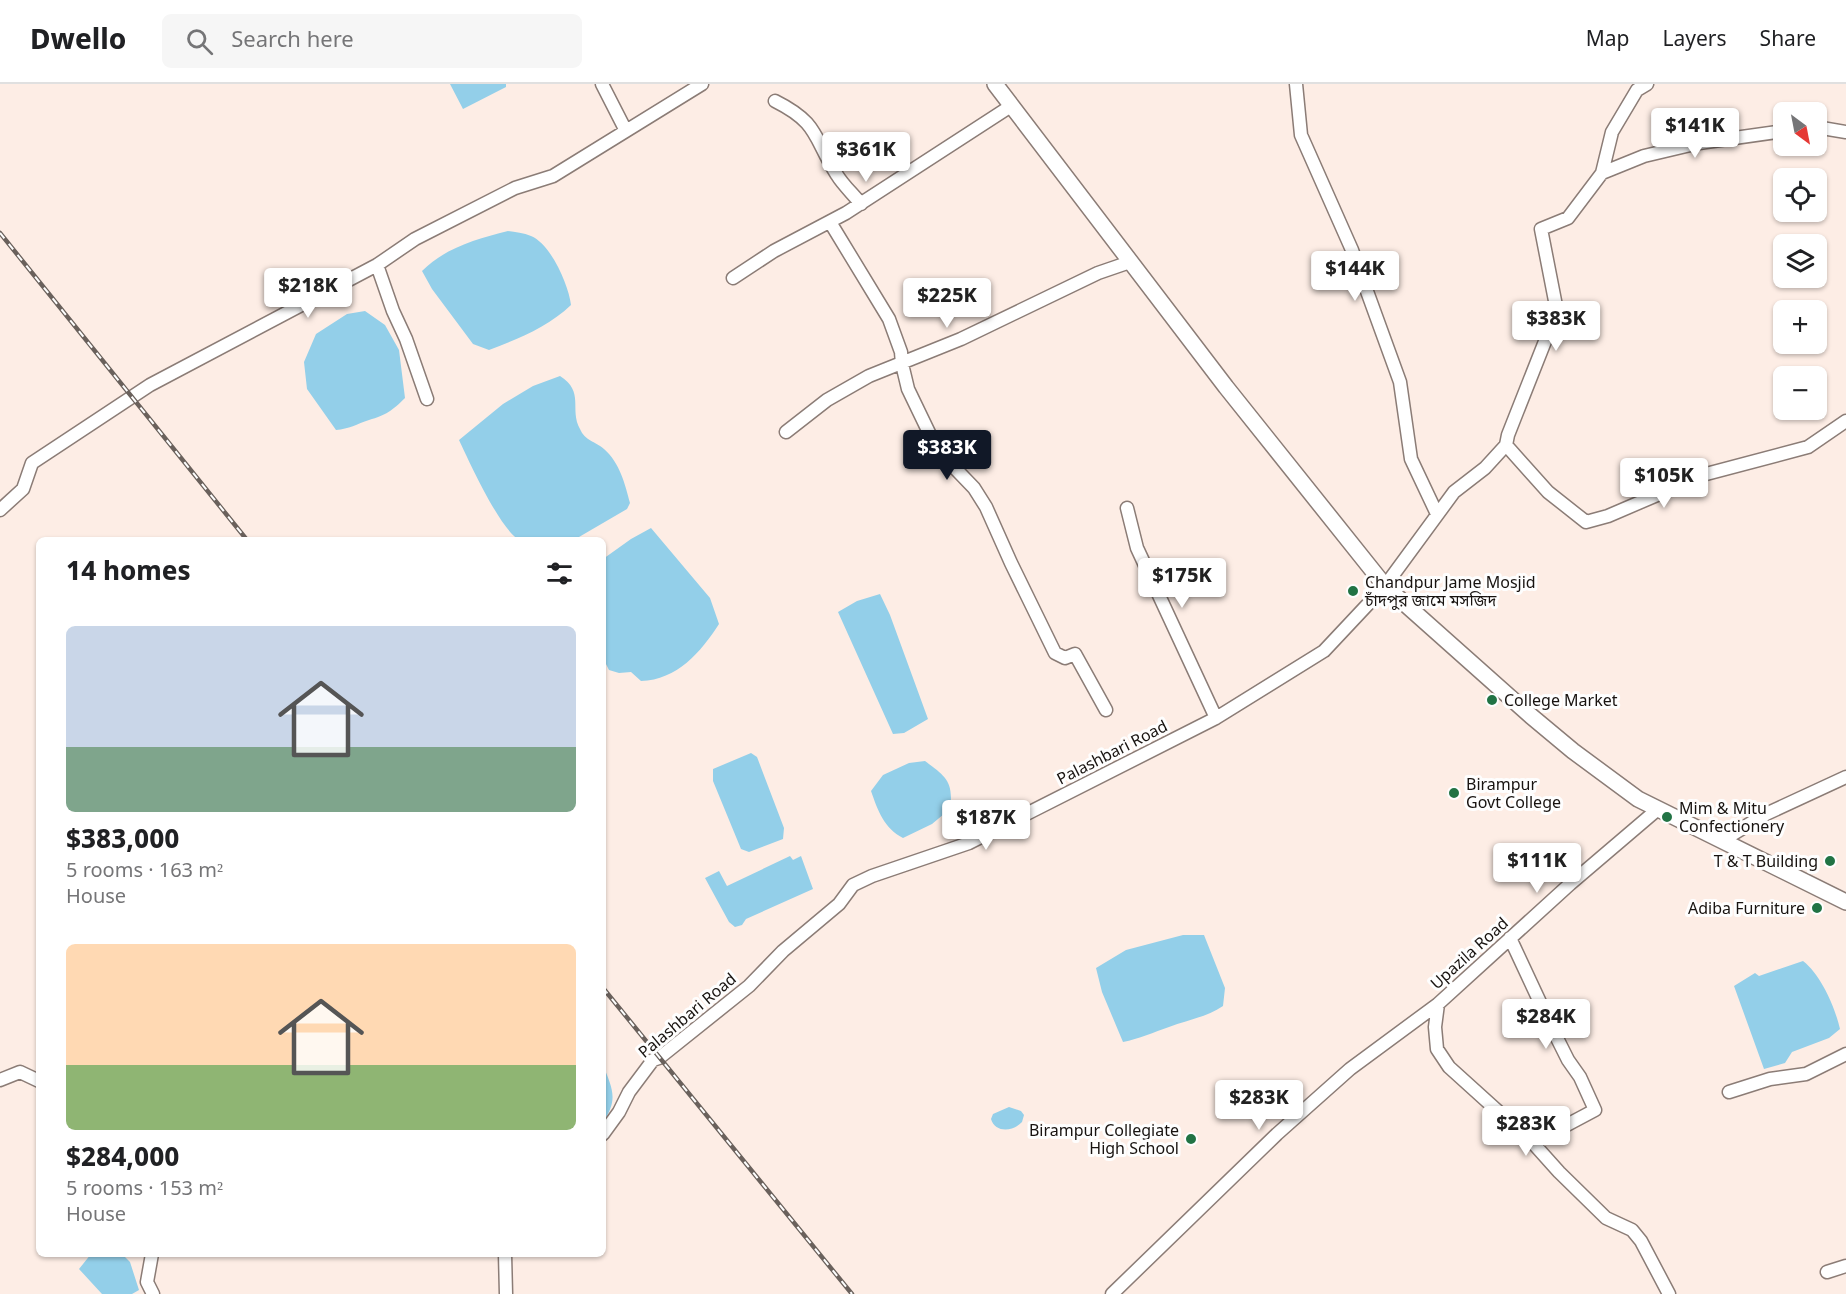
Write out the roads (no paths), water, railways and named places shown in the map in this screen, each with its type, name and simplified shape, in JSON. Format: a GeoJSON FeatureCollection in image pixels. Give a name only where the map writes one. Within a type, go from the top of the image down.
{"type":"FeatureCollection","features":[{"type":"Feature","properties":{"kind":"main road"},"geometry":{"type":"LineString","coordinates":[[995,84],[1226,387],[1385,586],[1573,751],[1638,798],[1846,902]]}},
{"type":"Feature","properties":{"kind":"street"},"geometry":{"type":"LineString","coordinates":[[602,84],[626,131]]}},
{"type":"Feature","properties":{"kind":"street"},"geometry":{"type":"LineString","coordinates":[[0,510],[23,489],[32,463],[133,396],[377,265],[415,239],[515,188],[553,176],[702,84]]}},
{"type":"Feature","properties":{"kind":"street"},"geometry":{"type":"LineString","coordinates":[[1296,84],[1301,135],[1352,250],[1400,382],[1411,459],[1437,514]]}},
{"type":"Feature","properties":{"kind":"street"},"geometry":{"type":"LineString","coordinates":[[1647,84],[1637,90],[1612,132],[1602,173],[1568,218],[1541,229],[1557,311],[1506,445],[1548,492],[1586,522],[1608,516],[1691,478],[1808,447],[1846,421]]}},
{"type":"Feature","properties":{"kind":"street"},"geometry":{"type":"LineString","coordinates":[[775,101],[797,112],[808,122],[835,173],[861,204]]}},
{"type":"Feature","properties":{"kind":"street"},"geometry":{"type":"LineString","coordinates":[[733,278],[774,251],[861,204],[1011,106]]}},
{"type":"Feature","properties":{"kind":"street"},"geometry":{"type":"LineString","coordinates":[[1827,129],[1846,132]]}},
{"type":"Feature","properties":{"kind":"street"},"geometry":{"type":"LineString","coordinates":[[1602,173],[1644,156],[1698,143],[1773,133]]}},
{"type":"Feature","properties":{"kind":"street"},"geometry":{"type":"LineString","coordinates":[[830,222],[889,319],[901,352],[908,389],[934,443],[974,488],[986,507],[1055,653],[1065,658],[1075,654],[1106,710]]}},
{"type":"Feature","properties":{"kind":"street"},"geometry":{"type":"LineString","coordinates":[[786,432],[848,386],[993,325],[1098,273],[1130,262]]}},
{"type":"Feature","properties":{"kind":"street"},"geometry":{"type":"LineString","coordinates":[[377,265],[427,399]]}},
{"type":"Feature","properties":{"kind":"street","name":"Palashbari Road"},"geometry":{"type":"LineString","coordinates":[[606,1130],[619,1112],[629,1092],[653,1060],[668,1051],[749,986],[783,951],[839,904],[853,885],[872,876],[969,843],[1216,718],[1324,651],[1385,586],[1454,492],[1485,468],[1506,445]]}},
{"type":"Feature","properties":{"kind":"street"},"geometry":{"type":"LineString","coordinates":[[1127,508],[1137,548],[1216,718]]}},
{"type":"Feature","properties":{"kind":"street"},"geometry":{"type":"LineString","coordinates":[[1724,840],[1766,814],[1846,777]]}},
{"type":"Feature","properties":{"kind":"street","name":"Upazila Road"},"geometry":{"type":"LineString","coordinates":[[1112,1294],[1293,1119],[1350,1069],[1438,1004],[1570,884],[1658,809]]}},
{"type":"Feature","properties":{"kind":"street"},"geometry":{"type":"LineString","coordinates":[[1510,938],[1552,1028],[1568,1060],[1580,1077],[1595,1110],[1533,1143]]}},
{"type":"Feature","properties":{"kind":"street"},"geometry":{"type":"LineString","coordinates":[[1438,1004],[1435,1027],[1437,1049],[1443,1058],[1461,1079],[1533,1143],[1606,1218],[1632,1230],[1641,1241],[1669,1294]]}},
{"type":"Feature","properties":{"kind":"street"},"geometry":{"type":"LineString","coordinates":[[1729,1092],[1770,1079],[1806,1074],[1846,1054]]}},
{"type":"Feature","properties":{"kind":"street"},"geometry":{"type":"LineString","coordinates":[[0,1080],[20,1072],[36,1080]]}},
{"type":"Feature","properties":{"kind":"street"},"geometry":{"type":"LineString","coordinates":[[151,1257],[147,1282],[153,1294]]}},
{"type":"Feature","properties":{"kind":"street"},"geometry":{"type":"LineString","coordinates":[[505,1257],[506,1294]]}},
{"type":"Feature","properties":{"kind":"street"},"geometry":{"type":"LineString","coordinates":[[1827,1272],[1846,1266]]}},
{"type":"Feature","properties":{"kind":"water"},"geometry":{"type":"Polygon","coordinates":[[[450,84],[506,84],[506,87],[463,109],[450,84]]]}},
{"type":"Feature","properties":{"kind":"water"},"geometry":{"type":"Polygon","coordinates":[[[508,231],[531,236],[545,247],[563,277],[571,305],[543,326],[489,350],[473,344],[432,289],[422,271],[451,250],[508,231]]]}},
{"type":"Feature","properties":{"kind":"water"},"geometry":{"type":"Polygon","coordinates":[[[365,311],[385,325],[399,350],[405,398],[384,414],[336,430],[307,389],[304,362],[316,334],[347,314],[365,311]]]}},
{"type":"Feature","properties":{"kind":"water"},"geometry":{"type":"Polygon","coordinates":[[[560,376],[568,382],[574,395],[577,422],[582,433],[610,455],[621,474],[626,489],[630,503],[627,509],[579,537],[516,537],[512,534],[495,510],[459,440],[503,404],[533,386],[560,376]]]}},
{"type":"Feature","properties":{"kind":"water"},"geometry":{"type":"Polygon","coordinates":[[[651,528],[710,598],[719,624],[687,663],[666,676],[641,681],[631,672],[619,673],[609,670],[606,664],[606,557],[651,528]]]}},
{"type":"Feature","properties":{"kind":"water"},"geometry":{"type":"Polygon","coordinates":[[[880,594],[890,615],[928,719],[904,733],[893,734],[838,612],[857,601],[880,594]]]}},
{"type":"Feature","properties":{"kind":"water"},"geometry":{"type":"Polygon","coordinates":[[[751,753],[757,757],[784,828],[783,839],[749,852],[741,849],[713,781],[713,769],[751,753]]]}},
{"type":"Feature","properties":{"kind":"water"},"geometry":{"type":"Polygon","coordinates":[[[925,761],[943,775],[949,785],[950,809],[932,824],[903,838],[886,824],[871,791],[883,775],[909,763],[925,761]]]}},
{"type":"Feature","properties":{"kind":"water"},"geometry":{"type":"Polygon","coordinates":[[[790,856],[793,860],[801,856],[813,889],[746,919],[742,925],[735,927],[729,922],[705,878],[719,871],[727,886],[790,856]]]}},
{"type":"Feature","properties":{"kind":"water"},"geometry":{"type":"Polygon","coordinates":[[[1183,935],[1204,935],[1225,988],[1223,1006],[1204,1016],[1123,1042],[1102,992],[1096,968],[1126,950],[1183,935]]]}},
{"type":"Feature","properties":{"kind":"water"},"geometry":{"type":"Polygon","coordinates":[[[1803,961],[1816,974],[1826,992],[1840,1029],[1829,1038],[1792,1052],[1785,1063],[1764,1069],[1734,986],[1755,973],[1759,976],[1803,961]]]}},
{"type":"Feature","properties":{"kind":"water"},"geometry":{"type":"Polygon","coordinates":[[[606,1073],[612,1094],[606,1117],[606,1073]]]}},
{"type":"Feature","properties":{"kind":"water"},"geometry":{"type":"Polygon","coordinates":[[[1009,1107],[1021,1111],[1024,1115],[1022,1122],[1014,1128],[1005,1130],[996,1127],[991,1119],[993,1114],[1009,1107]]]}},
{"type":"Feature","properties":{"kind":"water"},"geometry":{"type":"Polygon","coordinates":[[[89,1257],[125,1257],[130,1262],[139,1290],[132,1294],[102,1294],[79,1269],[89,1257]]]}},
{"type":"Feature","properties":{"kind":"railway"},"geometry":{"type":"LineString","coordinates":[[0,233],[245,537]]}},
{"type":"Feature","properties":{"kind":"railway"},"geometry":{"type":"LineString","coordinates":[[606,992],[852,1294]]}},
{"type":"Feature","properties":{"kind":"place","name":"Chandpur Jame Mosjid চাঁদপুর জামে মসজিদ"},"geometry":{"type":"Point","coordinates":[1353,591]}},
{"type":"Feature","properties":{"kind":"place","name":"College Market"},"geometry":{"type":"Point","coordinates":[1492,700]}},
{"type":"Feature","properties":{"kind":"place","name":"Birampur Govt College"},"geometry":{"type":"Point","coordinates":[1454,793]}},
{"type":"Feature","properties":{"kind":"place","name":"Mim & Mitu Confectionery"},"geometry":{"type":"Point","coordinates":[1667,817]}},
{"type":"Feature","properties":{"kind":"place","name":"T & T Building"},"geometry":{"type":"Point","coordinates":[1830,861]}},
{"type":"Feature","properties":{"kind":"place","name":"Adiba Furniture"},"geometry":{"type":"Point","coordinates":[1817,908]}},
{"type":"Feature","properties":{"kind":"place","name":"Birampur Collegiate High School"},"geometry":{"type":"Point","coordinates":[1191,1139]}}]}
